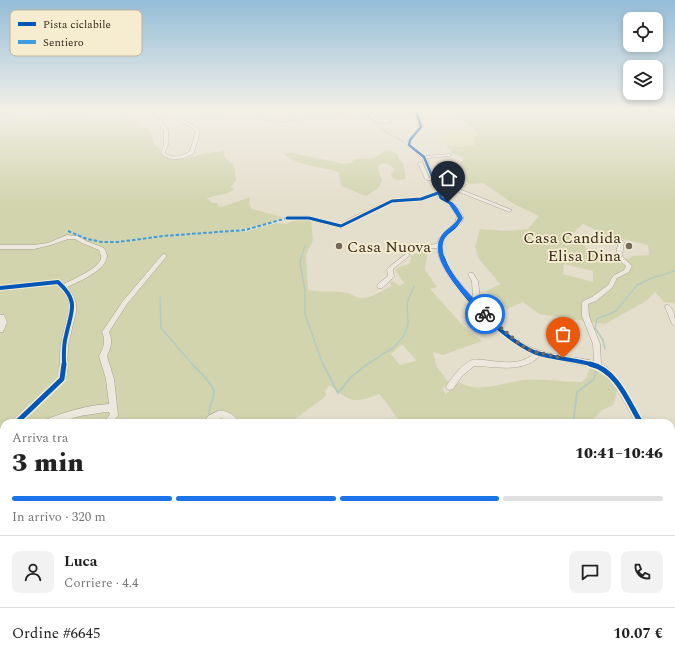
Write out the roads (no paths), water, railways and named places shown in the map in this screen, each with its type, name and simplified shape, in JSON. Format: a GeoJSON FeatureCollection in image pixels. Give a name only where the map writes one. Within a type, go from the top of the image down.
{"type":"FeatureCollection","features":[{"type":"Feature","properties":{"kind":"street"},"geometry":{"type":"LineString","coordinates":[[165,141],[165,156],[180,157],[192,152],[195,141]]}},
{"type":"Feature","properties":{"kind":"street"},"geometry":{"type":"LineString","coordinates":[[410,141],[409,145],[424,157],[438,188],[438,193],[442,199],[452,204],[461,218],[459,223],[443,237],[440,246],[442,258],[447,268],[464,292],[522,346],[539,353],[597,365],[610,375],[617,383],[639,419]]}},
{"type":"Feature","properties":{"kind":"street"},"geometry":{"type":"LineString","coordinates":[[424,157],[450,155]]}},
{"type":"Feature","properties":{"kind":"street"},"geometry":{"type":"LineString","coordinates":[[420,163],[426,179],[508,210]]}},
{"type":"Feature","properties":{"kind":"street"},"geometry":{"type":"LineString","coordinates":[[434,182],[463,185]]}},
{"type":"Feature","properties":{"kind":"street"},"geometry":{"type":"LineString","coordinates":[[287,218],[310,218],[341,226],[392,201],[421,199],[438,193]]}},
{"type":"Feature","properties":{"kind":"street"},"geometry":{"type":"LineString","coordinates":[[0,247],[34,247],[49,244],[67,237],[77,236],[84,242],[102,249],[104,256],[103,261],[90,272],[64,286]]}},
{"type":"Feature","properties":{"kind":"street"},"geometry":{"type":"LineString","coordinates":[[597,365],[598,354],[594,336],[586,319],[584,306],[585,303],[594,299],[610,286],[615,277],[628,270],[629,266],[619,256],[621,242]]}},
{"type":"Feature","properties":{"kind":"street"},"geometry":{"type":"LineString","coordinates":[[428,247],[440,246]]}},
{"type":"Feature","properties":{"kind":"street"},"geometry":{"type":"LineString","coordinates":[[380,286],[391,277],[390,269],[407,255]]}},
{"type":"Feature","properties":{"kind":"street"},"geometry":{"type":"LineString","coordinates":[[111,419],[114,415],[110,379],[103,356],[109,345],[109,338],[105,332],[121,308],[164,256]]}},
{"type":"Feature","properties":{"kind":"street"},"geometry":{"type":"LineString","coordinates":[[471,274],[476,285],[477,299],[473,302]]}},
{"type":"Feature","properties":{"kind":"street"},"geometry":{"type":"LineString","coordinates":[[0,288],[58,282],[64,286],[71,295],[74,308],[64,342],[64,371],[62,379],[20,419]]}},
{"type":"Feature","properties":{"kind":"street"},"geometry":{"type":"LineString","coordinates":[[668,307],[675,324]]}},
{"type":"Feature","properties":{"kind":"street"},"geometry":{"type":"LineString","coordinates":[[0,318],[2,317],[4,322],[1,330]]}},
{"type":"Feature","properties":{"kind":"street"},"geometry":{"type":"LineString","coordinates":[[450,387],[459,374],[473,363],[526,364],[535,358],[539,353]]}},
{"type":"Feature","properties":{"kind":"street"},"geometry":{"type":"LineString","coordinates":[[60,419],[104,407],[113,408]]}},
{"type":"Feature","properties":{"kind":"street"},"geometry":{"type":"LineString","coordinates":[[211,419],[221,414],[227,415],[231,419]]}},
{"type":"Feature","properties":{"kind":"waterway"},"geometry":{"type":"LineString","coordinates":[[301,259],[305,245]]}},
{"type":"Feature","properties":{"kind":"waterway"},"geometry":{"type":"LineString","coordinates":[[301,258],[300,263],[305,291],[305,314],[323,365]]}},
{"type":"Feature","properties":{"kind":"waterway"},"geometry":{"type":"LineString","coordinates":[[605,349],[603,340],[595,328],[597,319],[616,311],[637,285],[652,278],[675,271]]}},
{"type":"Feature","properties":{"kind":"waterway"},"geometry":{"type":"LineString","coordinates":[[366,365],[394,347],[404,336],[408,324],[407,303],[414,286]]}},
{"type":"Feature","properties":{"kind":"waterway"},"geometry":{"type":"LineString","coordinates":[[160,297],[161,328],[193,365]]}},
{"type":"Feature","properties":{"kind":"waterway"},"geometry":{"type":"LineString","coordinates":[[323,364],[338,393]]}},
{"type":"Feature","properties":{"kind":"waterway"},"geometry":{"type":"LineString","coordinates":[[339,392],[352,376],[368,364]]}},
{"type":"Feature","properties":{"kind":"waterway"},"geometry":{"type":"LineString","coordinates":[[193,365],[205,377],[214,392],[209,414]]}},
{"type":"Feature","properties":{"kind":"waterway"},"geometry":{"type":"LineString","coordinates":[[574,419],[577,392],[594,379],[596,371]]}},
{"type":"Feature","properties":{"kind":"place","name":"Casa Nuova"},"geometry":{"type":"Point","coordinates":[339,246]}},
{"type":"Feature","properties":{"kind":"place","name":"Casa Candida Elisa Dina"},"geometry":{"type":"Point","coordinates":[629,246]}}]}
